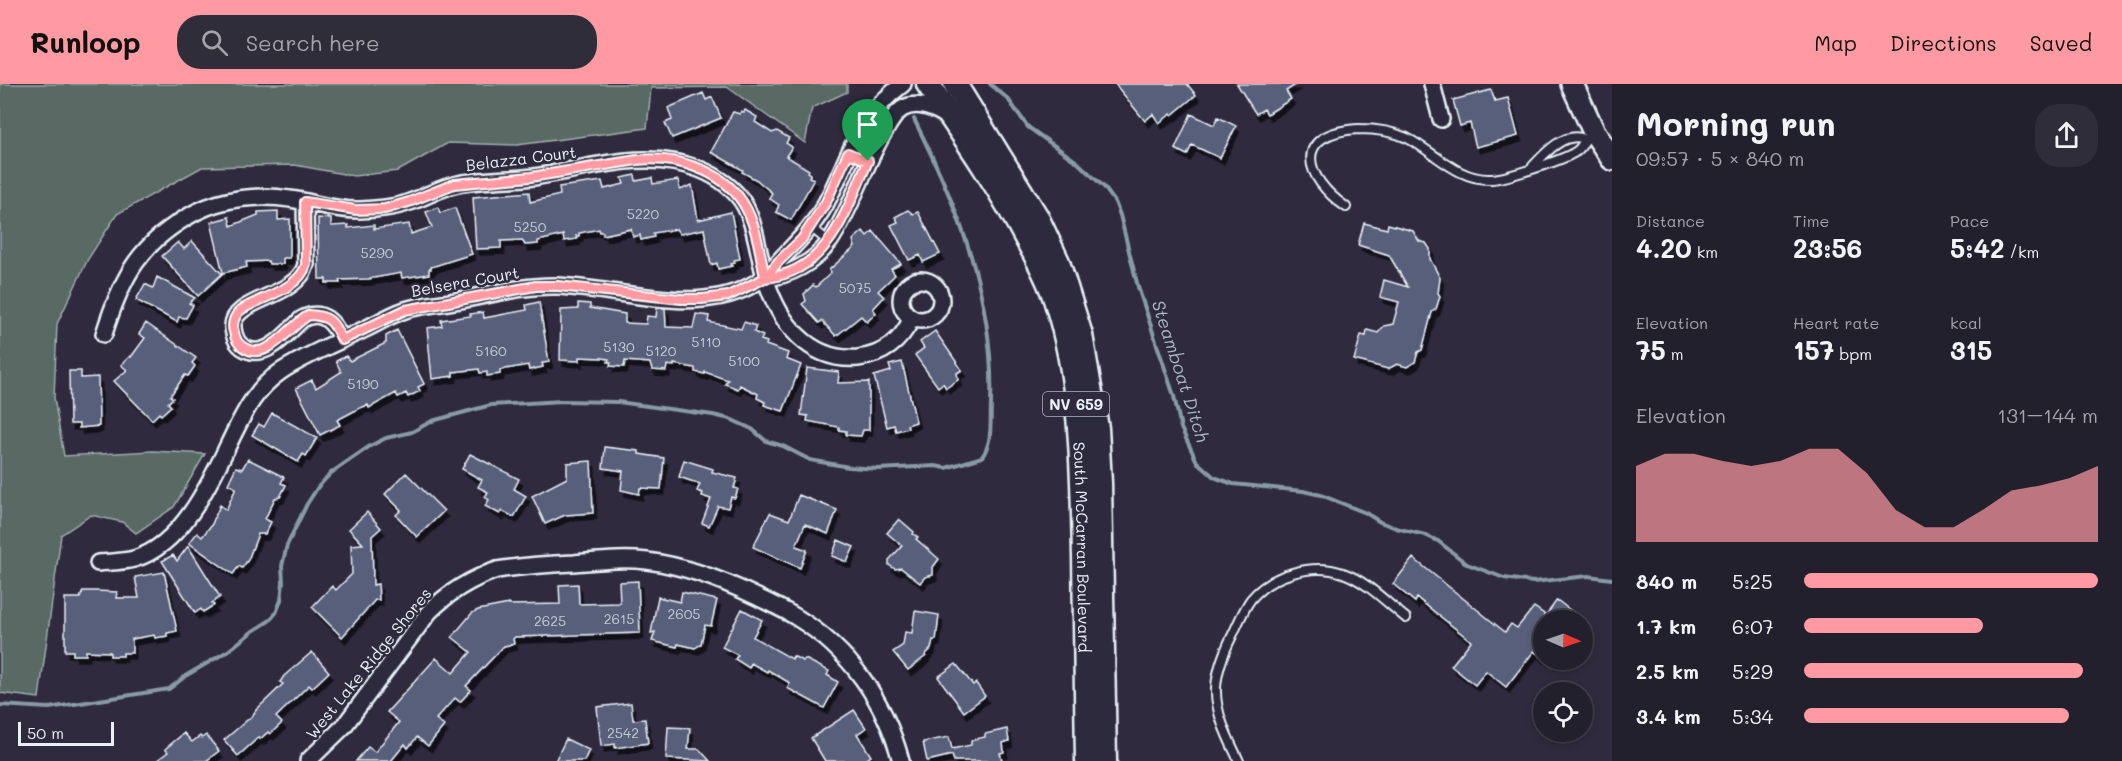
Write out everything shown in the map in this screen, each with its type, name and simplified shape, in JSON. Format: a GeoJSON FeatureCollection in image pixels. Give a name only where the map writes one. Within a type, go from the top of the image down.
{"type":"FeatureCollection","features":[{"type":"Feature","properties":{"kind":"main road","name":"South McCarran Boulevard"},"geometry":{"type":"LineString","coordinates":[[928,84],[1005,201],[1037,259],[1054,298],[1066,340],[1075,394],[1082,471],[1087,761]]}},
{"type":"Feature","properties":{"kind":"main road"},"geometry":{"type":"LineString","coordinates":[[944,84],[970,105]]}},
{"type":"Feature","properties":{"kind":"main road","name":"South McCarran Boulevard"},"geometry":{"type":"LineString","coordinates":[[955,84],[970,105],[1041,225],[1058,262],[1082,335],[1095,417],[1100,483],[1105,761]]}},
{"type":"Feature","properties":{"kind":"street","name":"Belsera Court"},"geometry":{"type":"LineString","coordinates":[[765,278],[811,227],[872,111],[903,84]]}},
{"type":"Feature","properties":{"kind":"street"},"geometry":{"type":"LineString","coordinates":[[1432,84],[1441,119]]}},
{"type":"Feature","properties":{"kind":"street"},"geometry":{"type":"LineString","coordinates":[[1572,84],[1589,136],[1612,159]]}},
{"type":"Feature","properties":{"kind":"street","name":"Belsera Court"},"geometry":{"type":"LineString","coordinates":[[98,562],[119,562],[136,558],[152,551],[167,538],[188,517],[203,496],[247,406],[258,391],[280,372],[342,340],[405,310],[536,286],[558,286],[681,299],[728,296],[765,278],[788,274],[805,265],[829,242],[868,161],[891,122],[902,109],[917,105],[938,110],[954,122]]}},
{"type":"Feature","properties":{"kind":"street","name":"Belazza Court"},"geometry":{"type":"LineString","coordinates":[[104,334],[122,283],[139,257],[170,228],[198,211],[234,200],[275,197],[356,210],[385,209],[454,184],[531,177],[651,159],[677,162],[701,170],[725,183],[737,194],[751,220],[765,278],[775,305],[799,339],[810,347],[831,355],[855,358],[872,356],[899,340],[912,318]]}},
{"type":"Feature","properties":{"kind":"street"},"geometry":{"type":"LineString","coordinates":[[305,202],[306,265],[304,272],[296,282],[238,312],[233,330],[240,344],[246,349],[260,352],[302,319],[309,315],[321,315],[335,325],[342,340]]}},
{"type":"Feature","properties":{"kind":"street","name":"West Lake Ridge Shores"},"geometry":{"type":"LineString","coordinates":[[309,761],[344,726],[429,612],[460,586],[497,570],[615,560],[657,562],[697,571],[724,581],[795,616],[820,633],[858,670],[872,691],[896,741],[901,761]]}},
{"type":"Feature","properties":{"kind":"lane"},"geometry":{"type":"LineString","coordinates":[[1346,207],[1333,198],[1317,181],[1312,166],[1312,156],[1318,140],[1326,135],[1366,130],[1395,134],[1416,144],[1455,170],[1480,179],[1512,176],[1555,161],[1580,149],[1589,136]]}},
{"type":"Feature","properties":{"kind":"lane"},"geometry":{"type":"LineString","coordinates":[[1532,168],[1563,141],[1576,136],[1589,136]]}},
{"type":"Feature","properties":{"kind":"lane"},"geometry":{"type":"LineString","coordinates":[[848,153],[868,161]]}},
{"type":"Feature","properties":{"kind":"lane"},"geometry":{"type":"LineString","coordinates":[[811,227],[829,242]]}},
{"type":"Feature","properties":{"kind":"lane"},"geometry":{"type":"LineString","coordinates":[[1239,761],[1220,717],[1217,675],[1225,651],[1244,610],[1251,599],[1262,589],[1285,575],[1302,571],[1332,570],[1344,573],[1363,584],[1406,618]]}},
{"type":"Feature","properties":{"kind":"green space"},"geometry":{"type":"Polygon","coordinates":[[[0,84],[847,84],[847,92],[812,108],[805,143],[727,87],[651,88],[647,128],[517,145],[448,143],[398,171],[354,176],[295,165],[202,167],[117,214],[88,259],[57,324],[54,398],[64,456],[153,451],[205,454],[174,507],[136,533],[122,522],[91,515],[61,535],[39,698],[0,693],[0,84]]]}},
{"type":"Feature","properties":{"kind":"building"},"geometry":{"type":"Polygon","coordinates":[[[1115,84],[1187,84],[1196,95],[1159,123],[1153,114],[1145,121],[1115,84]]]}},
{"type":"Feature","properties":{"kind":"building"},"geometry":{"type":"Polygon","coordinates":[[[1237,84],[1297,84],[1286,91],[1291,99],[1267,114],[1264,109],[1256,114],[1237,84]]]}},
{"type":"Feature","properties":{"kind":"building"},"geometry":{"type":"Polygon","coordinates":[[[1491,90],[1495,101],[1508,98],[1518,136],[1476,147],[1470,123],[1460,126],[1453,100],[1491,90]]]}},
{"type":"Feature","properties":{"kind":"building"},"geometry":{"type":"Polygon","coordinates":[[[703,93],[706,100],[712,97],[721,118],[672,138],[665,123],[672,120],[668,108],[703,93]]]}},
{"type":"Feature","properties":{"kind":"building"},"geometry":{"type":"Polygon","coordinates":[[[745,110],[757,117],[755,122],[772,133],[777,131],[789,138],[786,143],[792,147],[786,156],[809,170],[811,174],[809,177],[814,179],[791,220],[776,212],[779,205],[769,198],[772,193],[757,180],[711,152],[733,112],[740,114],[745,110]]]}},
{"type":"Feature","properties":{"kind":"building"},"geometry":{"type":"Polygon","coordinates":[[[1191,114],[1214,125],[1218,117],[1236,126],[1220,158],[1192,145],[1187,155],[1175,149],[1191,114]]]}},
{"type":"Feature","properties":{"kind":"building"},"geometry":{"type":"Polygon","coordinates":[[[635,175],[636,181],[652,178],[653,184],[678,180],[680,190],[692,185],[698,220],[731,212],[740,259],[734,260],[735,263],[731,264],[732,266],[718,269],[717,263],[711,265],[704,229],[680,234],[676,229],[653,233],[654,237],[641,240],[640,235],[633,237],[631,229],[603,235],[599,229],[579,233],[579,236],[576,236],[577,239],[564,241],[563,235],[538,241],[538,244],[525,245],[522,240],[501,241],[501,248],[476,249],[473,197],[529,192],[530,202],[560,195],[559,187],[602,181],[604,189],[624,184],[622,178],[635,175]]]}},
{"type":"Feature","properties":{"kind":"building"},"geometry":{"type":"Polygon","coordinates":[[[438,207],[440,213],[455,208],[472,254],[431,267],[429,274],[402,278],[401,273],[368,279],[339,280],[340,283],[326,283],[326,279],[319,279],[318,218],[331,219],[331,226],[348,225],[348,228],[374,225],[374,229],[409,224],[411,234],[432,227],[426,212],[438,207]]]}},
{"type":"Feature","properties":{"kind":"building"},"geometry":{"type":"Polygon","coordinates":[[[908,210],[913,214],[918,212],[940,254],[923,262],[920,255],[909,260],[891,225],[898,222],[895,217],[908,210]]]}},
{"type":"Feature","properties":{"kind":"building"},"geometry":{"type":"Polygon","coordinates":[[[278,211],[278,220],[290,219],[290,258],[283,258],[283,264],[269,264],[268,261],[246,262],[247,267],[223,273],[211,222],[229,217],[231,226],[258,215],[258,212],[278,211]]]}},
{"type":"Feature","properties":{"kind":"building"},"geometry":{"type":"Polygon","coordinates":[[[1364,223],[1387,229],[1388,224],[1413,231],[1419,241],[1426,243],[1430,249],[1430,259],[1440,278],[1438,293],[1440,296],[1436,309],[1432,312],[1422,350],[1418,352],[1415,362],[1407,367],[1397,364],[1388,369],[1354,360],[1361,335],[1366,336],[1367,330],[1378,333],[1384,326],[1393,324],[1399,302],[1380,297],[1384,280],[1408,287],[1389,255],[1358,245],[1364,223]]]}},
{"type":"Feature","properties":{"kind":"building"},"geometry":{"type":"Polygon","coordinates":[[[863,231],[867,236],[873,231],[901,264],[891,269],[895,275],[878,291],[884,297],[873,309],[876,313],[867,322],[861,316],[836,336],[822,321],[819,323],[802,304],[806,301],[804,294],[813,285],[816,287],[831,273],[829,270],[855,247],[853,240],[863,231]]]}},
{"type":"Feature","properties":{"kind":"building"},"geometry":{"type":"Polygon","coordinates":[[[192,241],[222,274],[198,296],[162,256],[178,242],[184,249],[192,241]]]}},
{"type":"Feature","properties":{"kind":"building"},"geometry":{"type":"Polygon","coordinates":[[[157,277],[195,298],[189,303],[193,305],[186,318],[179,317],[177,322],[136,300],[145,284],[153,288],[157,277]]]}},
{"type":"Feature","properties":{"kind":"building"},"geometry":{"type":"Polygon","coordinates":[[[539,302],[549,362],[542,363],[543,367],[529,370],[528,365],[500,370],[500,374],[487,376],[487,372],[480,373],[479,369],[453,372],[453,376],[432,379],[427,328],[442,326],[441,320],[471,316],[470,314],[483,312],[484,318],[527,310],[526,305],[539,302]]]}},
{"type":"Feature","properties":{"kind":"building"},"geometry":{"type":"Polygon","coordinates":[[[578,303],[590,304],[590,308],[625,314],[625,323],[646,324],[647,316],[656,317],[657,308],[665,308],[666,327],[693,328],[696,314],[709,316],[708,322],[741,329],[744,322],[756,326],[754,332],[763,336],[761,340],[767,342],[766,345],[788,353],[786,359],[801,365],[783,411],[764,405],[765,402],[757,398],[758,394],[740,385],[738,389],[725,384],[728,380],[705,372],[705,374],[695,372],[695,368],[674,364],[674,366],[667,365],[666,371],[652,370],[650,363],[625,361],[624,367],[610,366],[609,359],[603,358],[579,357],[579,361],[560,360],[561,310],[578,309],[578,303]]]}},
{"type":"Feature","properties":{"kind":"building"},"geometry":{"type":"Polygon","coordinates":[[[146,323],[196,358],[192,363],[195,366],[188,376],[185,375],[170,396],[173,398],[168,403],[171,406],[152,420],[114,381],[127,370],[121,365],[131,357],[145,338],[139,334],[146,323]]]}},
{"type":"Feature","properties":{"kind":"building"},"geometry":{"type":"Polygon","coordinates":[[[397,330],[424,384],[418,387],[420,391],[408,397],[406,393],[398,397],[396,393],[369,408],[368,405],[360,408],[337,420],[340,425],[320,435],[296,388],[312,380],[316,388],[341,372],[336,361],[346,356],[350,361],[386,343],[386,336],[397,330]]]}},
{"type":"Feature","properties":{"kind":"building"},"geometry":{"type":"Polygon","coordinates":[[[935,331],[962,370],[957,373],[958,380],[946,388],[943,383],[938,387],[915,355],[924,348],[920,342],[935,331]]]}},
{"type":"Feature","properties":{"kind":"building"},"geometry":{"type":"Polygon","coordinates":[[[902,362],[916,422],[907,425],[908,428],[896,431],[894,425],[887,427],[874,376],[891,371],[889,365],[902,362]]]}},
{"type":"Feature","properties":{"kind":"building"},"geometry":{"type":"Polygon","coordinates":[[[807,368],[839,372],[838,383],[869,382],[869,430],[863,430],[861,436],[846,435],[846,431],[839,430],[839,427],[807,421],[808,416],[801,415],[807,368]]]}},
{"type":"Feature","properties":{"kind":"building"},"geometry":{"type":"Polygon","coordinates":[[[69,371],[81,371],[81,378],[98,377],[99,426],[79,428],[79,424],[70,424],[69,371]]]}},
{"type":"Feature","properties":{"kind":"building"},"geometry":{"type":"Polygon","coordinates":[[[272,413],[317,438],[306,456],[303,454],[298,462],[252,435],[259,424],[264,427],[272,413]]]}},
{"type":"Feature","properties":{"kind":"building"},"geometry":{"type":"Polygon","coordinates":[[[605,447],[639,451],[639,454],[664,458],[661,489],[640,488],[639,494],[621,490],[623,471],[603,468],[605,447]]]}},
{"type":"Feature","properties":{"kind":"building"},"geometry":{"type":"Polygon","coordinates":[[[470,454],[519,479],[514,489],[526,496],[514,517],[502,511],[500,514],[485,506],[489,500],[485,497],[488,492],[478,487],[482,480],[462,469],[470,454]]]}},
{"type":"Feature","properties":{"kind":"building"},"geometry":{"type":"Polygon","coordinates":[[[248,459],[284,477],[281,483],[286,485],[280,497],[275,498],[265,519],[271,522],[265,534],[258,534],[248,560],[233,574],[189,543],[197,533],[202,537],[212,524],[220,505],[226,510],[236,488],[228,484],[236,467],[242,469],[248,459]]]}},
{"type":"Feature","properties":{"kind":"building"},"geometry":{"type":"Polygon","coordinates":[[[684,460],[713,469],[712,472],[737,478],[734,488],[738,489],[735,498],[731,497],[728,508],[718,506],[709,526],[702,523],[711,499],[702,496],[703,493],[697,491],[700,484],[679,477],[684,460]]]}},
{"type":"Feature","properties":{"kind":"building"},"geometry":{"type":"Polygon","coordinates":[[[591,461],[593,513],[565,515],[545,524],[532,496],[567,478],[567,463],[591,461]]]}},
{"type":"Feature","properties":{"kind":"building"},"geometry":{"type":"Polygon","coordinates":[[[406,473],[444,511],[417,537],[396,515],[401,510],[385,494],[406,473]]]}},
{"type":"Feature","properties":{"kind":"building"},"geometry":{"type":"Polygon","coordinates":[[[799,495],[837,510],[828,534],[805,524],[796,546],[807,550],[800,568],[753,547],[770,513],[789,520],[799,495]]]}},
{"type":"Feature","properties":{"kind":"building"},"geometry":{"type":"Polygon","coordinates":[[[367,512],[381,528],[372,536],[373,585],[378,584],[379,600],[375,600],[342,637],[312,607],[332,586],[336,590],[352,574],[351,545],[363,544],[349,529],[367,512]]]}},
{"type":"Feature","properties":{"kind":"building"},"geometry":{"type":"Polygon","coordinates":[[[899,519],[914,532],[913,534],[918,537],[916,539],[939,559],[933,567],[933,575],[925,577],[920,583],[901,568],[895,569],[889,565],[889,560],[902,546],[887,533],[899,519]]]}},
{"type":"Feature","properties":{"kind":"building"},"geometry":{"type":"Polygon","coordinates":[[[838,540],[854,547],[847,562],[832,556],[838,540]]]}},
{"type":"Feature","properties":{"kind":"building"},"geometry":{"type":"Polygon","coordinates":[[[188,546],[220,597],[212,603],[214,605],[203,612],[201,609],[195,613],[162,561],[173,555],[177,561],[188,546]]]}},
{"type":"Feature","properties":{"kind":"building"},"geometry":{"type":"Polygon","coordinates":[[[1413,558],[1505,632],[1511,624],[1517,628],[1534,607],[1538,610],[1533,610],[1533,652],[1506,687],[1486,671],[1475,685],[1451,666],[1471,641],[1417,598],[1415,602],[1393,584],[1413,558]]]}},
{"type":"Feature","properties":{"kind":"building"},"geometry":{"type":"Polygon","coordinates":[[[164,572],[177,631],[167,633],[167,636],[155,638],[154,635],[132,639],[132,653],[123,653],[123,656],[110,656],[110,652],[86,651],[86,655],[73,655],[73,651],[65,651],[65,598],[80,598],[83,591],[95,591],[117,592],[116,598],[139,598],[135,577],[164,572]]]}},
{"type":"Feature","properties":{"kind":"building"},"geometry":{"type":"Polygon","coordinates":[[[638,581],[640,633],[515,637],[514,644],[504,646],[466,686],[471,690],[460,702],[455,698],[436,719],[444,726],[428,746],[417,737],[408,748],[405,744],[391,761],[356,761],[368,747],[375,752],[399,722],[387,712],[436,658],[453,673],[471,652],[452,637],[472,613],[509,604],[560,604],[559,585],[578,584],[579,604],[620,603],[619,582],[638,581]]]}},
{"type":"Feature","properties":{"kind":"building"},"geometry":{"type":"Polygon","coordinates":[[[682,592],[717,600],[711,626],[705,625],[701,644],[695,648],[678,644],[677,647],[652,641],[655,632],[651,633],[658,597],[680,602],[682,592]]]}},
{"type":"Feature","properties":{"kind":"building"},"geometry":{"type":"Polygon","coordinates":[[[1557,600],[1570,610],[1550,610],[1557,600]]]}},
{"type":"Feature","properties":{"kind":"building"},"geometry":{"type":"Polygon","coordinates":[[[742,609],[762,620],[753,637],[792,659],[793,656],[803,661],[805,659],[829,671],[827,675],[838,682],[824,708],[787,688],[790,683],[768,670],[767,672],[751,663],[749,668],[735,659],[738,655],[722,647],[742,609]]]}},
{"type":"Feature","properties":{"kind":"building"},"geometry":{"type":"Polygon","coordinates":[[[915,611],[939,615],[936,640],[933,640],[931,649],[908,670],[893,652],[903,645],[905,632],[912,633],[915,611]]]}},
{"type":"Feature","properties":{"kind":"building"},"geometry":{"type":"Polygon","coordinates":[[[312,652],[329,672],[312,688],[309,685],[276,717],[282,723],[270,734],[268,732],[260,739],[259,737],[238,756],[224,740],[253,715],[283,684],[280,682],[284,676],[312,652]]]}},
{"type":"Feature","properties":{"kind":"building"},"geometry":{"type":"Polygon","coordinates":[[[956,664],[973,685],[976,683],[985,696],[964,712],[938,677],[956,664]]]}},
{"type":"Feature","properties":{"kind":"building"},"geometry":{"type":"Polygon","coordinates":[[[631,703],[633,720],[645,719],[648,743],[615,748],[615,744],[601,746],[597,707],[631,703]]]}},
{"type":"Feature","properties":{"kind":"building"},"geometry":{"type":"Polygon","coordinates":[[[854,710],[866,728],[857,734],[871,756],[864,761],[825,761],[811,738],[854,710]]]}},
{"type":"Feature","properties":{"kind":"building"},"geometry":{"type":"Polygon","coordinates":[[[668,727],[690,728],[688,749],[699,749],[710,761],[666,759],[668,727]]]}},
{"type":"Feature","properties":{"kind":"building"},"geometry":{"type":"Polygon","coordinates":[[[1007,729],[1009,741],[1003,743],[1004,752],[1000,753],[1002,761],[954,761],[952,755],[927,761],[923,742],[949,737],[952,749],[971,745],[971,740],[985,737],[985,734],[1007,729]]]}},
{"type":"Feature","properties":{"kind":"building"},"geometry":{"type":"Polygon","coordinates":[[[184,733],[192,742],[206,735],[219,751],[206,761],[156,761],[168,752],[165,749],[184,733]]]}},
{"type":"Feature","properties":{"kind":"building"},"geometry":{"type":"Polygon","coordinates":[[[566,739],[589,750],[584,761],[555,761],[566,739]]]}},
{"type":"Feature","properties":{"kind":"waterway","name":"Steamboat Ditch"},"geometry":{"type":"LineString","coordinates":[[990,84],[1008,99],[1028,127],[1077,162],[1104,187],[1115,202],[1138,287],[1174,396],[1181,428],[1197,462],[1214,477],[1233,484],[1321,495],[1366,513],[1380,522],[1425,535],[1438,541],[1467,564],[1504,578],[1533,582],[1588,576],[1612,579]]}},
{"type":"Feature","properties":{"kind":"waterway","name":"Steamboat Ditch"},"geometry":{"type":"LineString","coordinates":[[0,705],[49,708],[169,689],[187,675],[228,651],[269,621],[276,613],[281,600],[282,566],[287,545],[307,504],[331,473],[370,446],[386,438],[412,432],[432,421],[491,405],[563,401],[618,402],[713,415],[730,419],[752,429],[766,441],[783,446],[810,460],[849,467],[878,469],[935,466],[946,468],[982,457],[988,445],[990,432],[991,366],[981,292],[960,222],[914,119]]}},
{"type":"Feature","properties":{"kind":"route"},"geometry":{"type":"LineString","coordinates":[[868,161],[842,220],[829,242],[805,265],[780,277],[765,278],[751,220],[737,194],[725,183],[701,170],[677,162],[637,160],[531,177],[454,184],[385,209],[356,210],[305,202],[306,265],[304,272],[296,282],[238,312],[233,330],[240,344],[246,349],[260,352],[309,315],[321,315],[328,319],[335,325],[342,340],[405,310],[536,286],[558,286],[681,299],[728,296],[765,278],[802,239],[826,202],[848,153],[868,161]]}}]}
